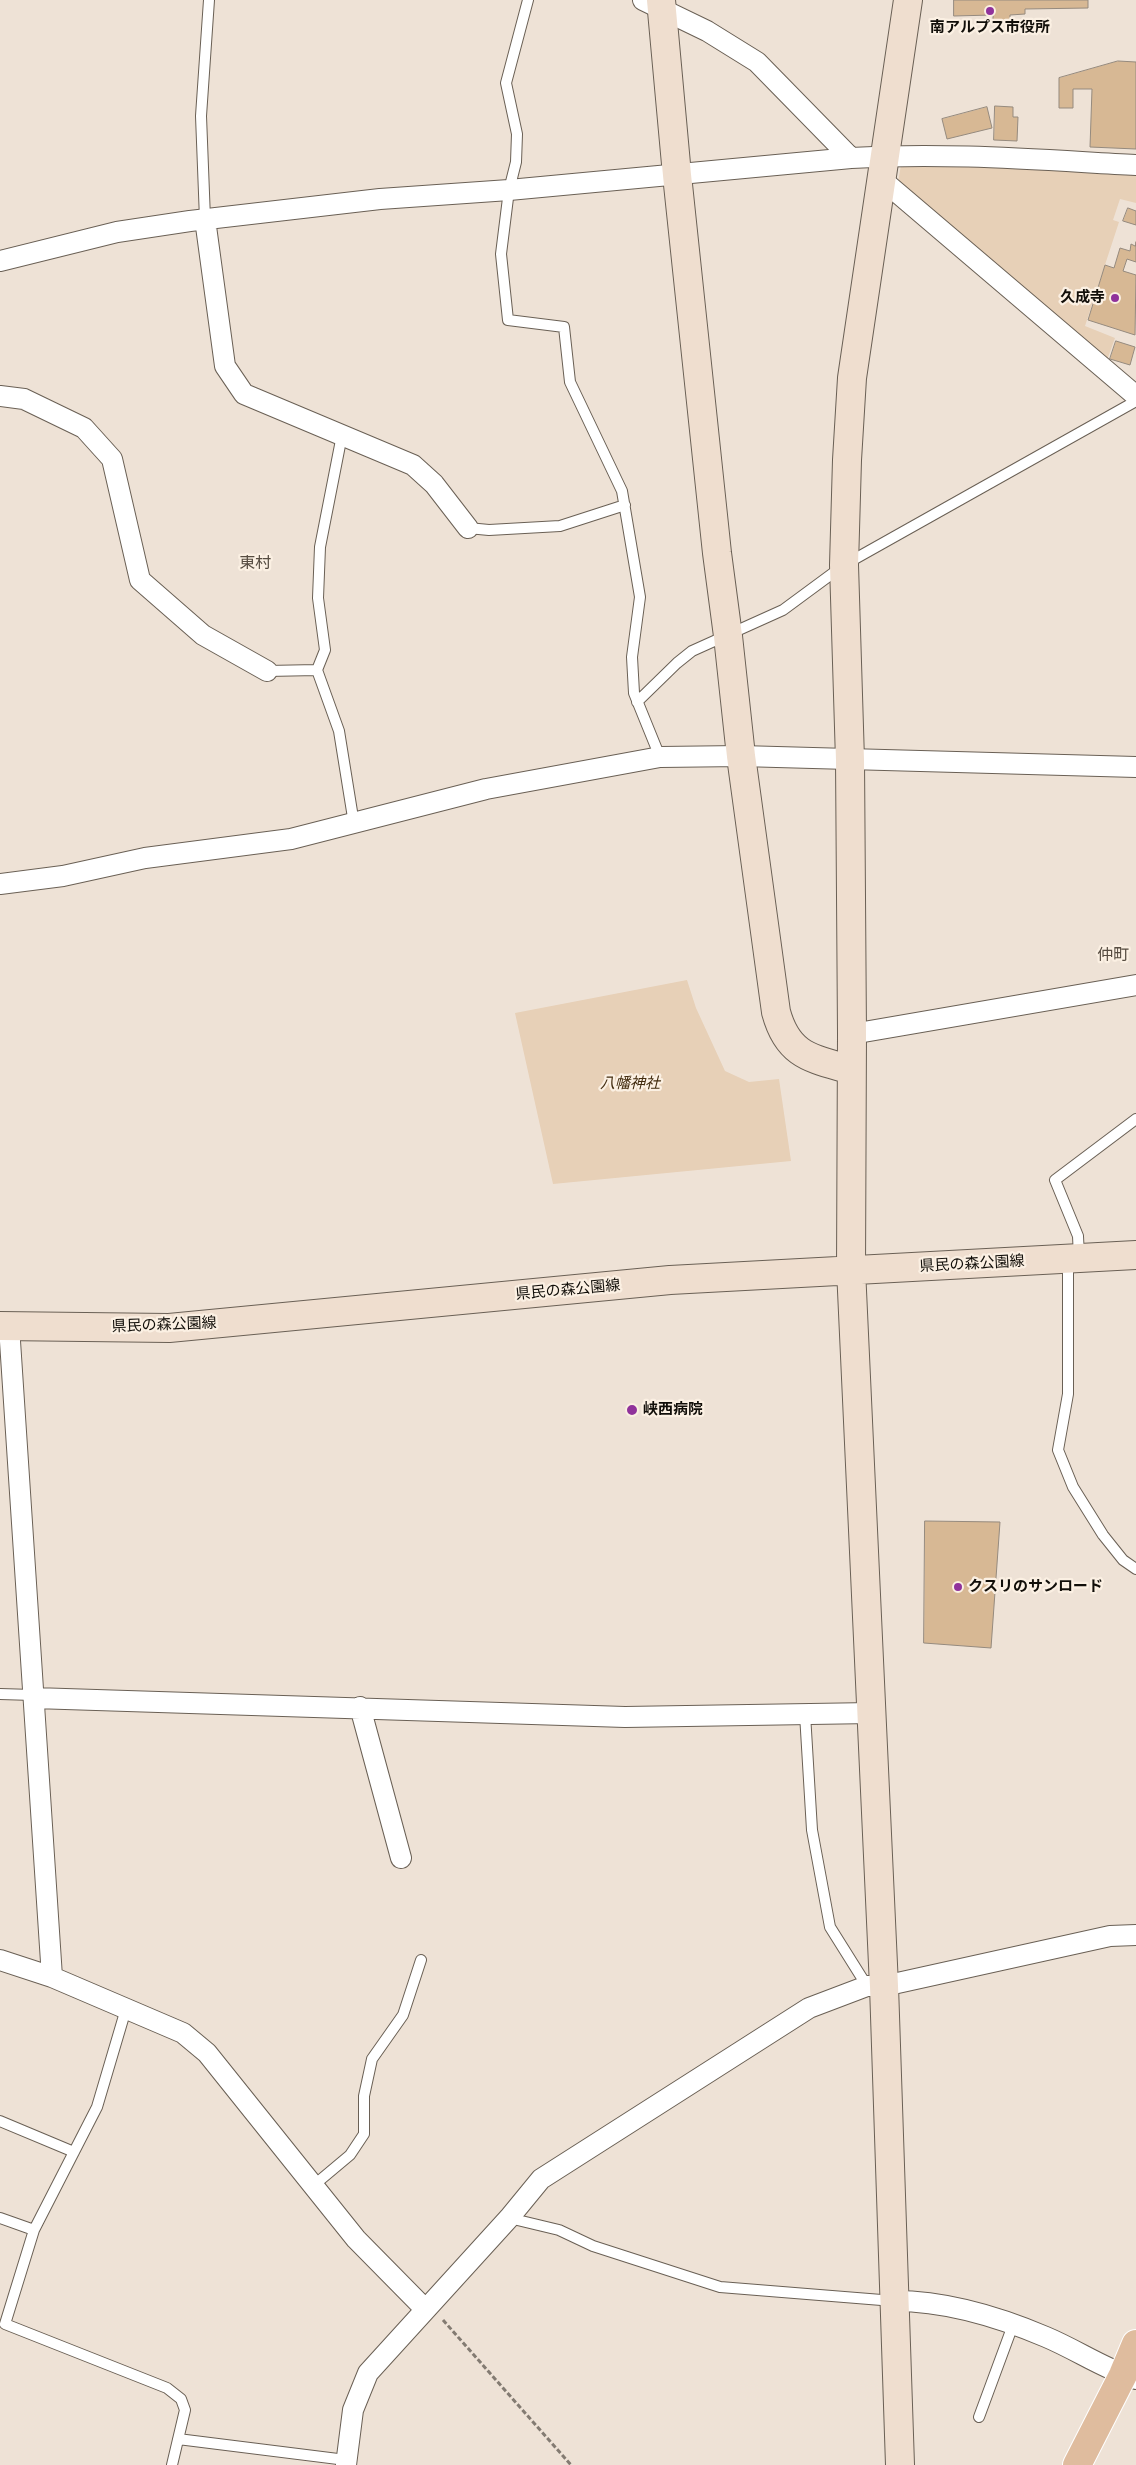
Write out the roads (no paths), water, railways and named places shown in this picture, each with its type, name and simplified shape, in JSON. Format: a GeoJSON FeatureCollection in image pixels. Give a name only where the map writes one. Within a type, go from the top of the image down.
{"type":"FeatureCollection","features":[{"type":"Feature","properties":{"kind":"main road"},"geometry":{"type":"LineString","coordinates":[[1077,2465],[1130,2377],[1136,2344]]}},
{"type":"Feature","properties":{"kind":"street"},"geometry":{"type":"LineString","coordinates":[[900,2465],[895,2301],[876,1986],[872,1713],[851,1269],[850,760],[844,565],[852,378],[908,0]]}},
{"type":"Feature","properties":{"kind":"street"},"geometry":{"type":"LineString","coordinates":[[655,3],[707,31],[757,62],[851,158]]}},
{"type":"Feature","properties":{"kind":"street"},"geometry":{"type":"LineString","coordinates":[[655,3],[676,175],[716,553],[728,636],[741,756],[774,997],[782,1033],[795,1047],[811,1058],[851,1070]]}},
{"type":"Feature","properties":{"kind":"street"},"geometry":{"type":"LineString","coordinates":[[0,260],[116,232],[205,219],[380,199],[509,190],[851,158],[882,167],[974,157],[1136,165]]}},
{"type":"Feature","properties":{"kind":"street"},"geometry":{"type":"LineString","coordinates":[[882,167],[1136,396]]}},
{"type":"Feature","properties":{"kind":"street"},"geometry":{"type":"LineString","coordinates":[[205,219],[225,366],[244,394],[413,465],[434,484],[468,528]]}},
{"type":"Feature","properties":{"kind":"street"},"geometry":{"type":"LineString","coordinates":[[0,396],[24,398],[84,428],[112,459],[140,580],[203,635],[266,671]]}},
{"type":"Feature","properties":{"kind":"street"},"geometry":{"type":"LineString","coordinates":[[0,884],[63,876],[145,858],[291,840],[486,789],[660,757],[741,756],[1136,767]]}},
{"type":"Feature","properties":{"kind":"street"},"geometry":{"type":"LineString","coordinates":[[852,1034],[1136,985]]}},
{"type":"Feature","properties":{"kind":"street","name":"県民の森公園線"},"geometry":{"type":"LineString","coordinates":[[4,1326],[170,1328],[670,1280],[851,1269],[1136,1256]]}},
{"type":"Feature","properties":{"kind":"street"},"geometry":{"type":"LineString","coordinates":[[4,1326],[33,1697],[52,1977]]}},
{"type":"Feature","properties":{"kind":"street"},"geometry":{"type":"LineString","coordinates":[[33,1697],[625,1717],[872,1713]]}},
{"type":"Feature","properties":{"kind":"street"},"geometry":{"type":"LineString","coordinates":[[360,1708],[401,1858]]}},
{"type":"Feature","properties":{"kind":"street"},"geometry":{"type":"LineString","coordinates":[[346,2463],[353,2410],[368,2373],[509,2218],[541,2179],[809,2008],[876,1986],[1110,1936],[1136,1935]]}},
{"type":"Feature","properties":{"kind":"street"},"geometry":{"type":"LineString","coordinates":[[0,1960],[52,1977],[183,2033],[207,2052],[356,2239],[427,2307]]}},
{"type":"Feature","properties":{"kind":"street"},"geometry":{"type":"LineString","coordinates":[[895,2301],[918,2301],[962,2309],[1014,2325],[1047,2338],[1130,2377]]}},
{"type":"Feature","properties":{"kind":"lane"},"geometry":{"type":"LineString","coordinates":[[205,219],[201,116],[208,0]]}},
{"type":"Feature","properties":{"kind":"lane"},"geometry":{"type":"LineString","coordinates":[[528,0],[506,82],[517,134],[516,162],[509,190],[501,254],[508,320],[564,327],[570,382],[622,491],[640,597],[632,657],[634,693],[660,757]]}},
{"type":"Feature","properties":{"kind":"lane"},"geometry":{"type":"LineString","coordinates":[[637,702],[676,663],[692,651],[783,610],[844,565],[1136,402]]}},
{"type":"Feature","properties":{"kind":"lane"},"geometry":{"type":"LineString","coordinates":[[342,435],[320,547],[318,598],[325,650],[317,670],[338,731],[354,824]]}},
{"type":"Feature","properties":{"kind":"lane"},"geometry":{"type":"LineString","coordinates":[[468,528],[489,530],[560,526],[625,505]]}},
{"type":"Feature","properties":{"kind":"lane"},"geometry":{"type":"LineString","coordinates":[[266,671],[317,670]]}},
{"type":"Feature","properties":{"kind":"lane"},"geometry":{"type":"LineString","coordinates":[[1136,1119],[1055,1180],[1078,1236],[1073,1259],[1068,1394],[1058,1450],[1073,1487],[1103,1535],[1124,1560],[1136,1568]]}},
{"type":"Feature","properties":{"kind":"lane"},"geometry":{"type":"LineString","coordinates":[[0,1694],[33,1697]]}},
{"type":"Feature","properties":{"kind":"lane"},"geometry":{"type":"LineString","coordinates":[[805,1714],[812,1830],[830,1927],[876,1986]]}},
{"type":"Feature","properties":{"kind":"lane"},"geometry":{"type":"LineString","coordinates":[[313,2186],[350,2155],[364,2134],[364,2096],[372,2059],[403,2015],[421,1960]]}},
{"type":"Feature","properties":{"kind":"lane"},"geometry":{"type":"LineString","coordinates":[[126,2009],[97,2107],[34,2230],[5,2324],[167,2388],[181,2399],[185,2410],[172,2465]]}},
{"type":"Feature","properties":{"kind":"lane"},"geometry":{"type":"LineString","coordinates":[[0,2121],[74,2152]]}},
{"type":"Feature","properties":{"kind":"lane"},"geometry":{"type":"LineString","coordinates":[[0,2218],[34,2230]]}},
{"type":"Feature","properties":{"kind":"lane"},"geometry":{"type":"LineString","coordinates":[[509,2218],[559,2230],[593,2246],[720,2287],[895,2301]]}},
{"type":"Feature","properties":{"kind":"lane"},"geometry":{"type":"LineString","coordinates":[[979,2417],[1014,2325]]}},
{"type":"Feature","properties":{"kind":"lane"},"geometry":{"type":"LineString","coordinates":[[178,2440],[346,2463]]}},
{"type":"Feature","properties":{"kind":"place","name":"南アルプス市役所"},"geometry":{"type":"Point","coordinates":[990,11]}},
{"type":"Feature","properties":{"kind":"place","name":"久成寺"},"geometry":{"type":"Point","coordinates":[1115,298]}},
{"type":"Feature","properties":{"kind":"place","name":"峡西病院"},"geometry":{"type":"Point","coordinates":[632,1410]}},
{"type":"Feature","properties":{"kind":"place","name":"クスリのサンロード"},"geometry":{"type":"Point","coordinates":[958,1587]}},
{"type":"Feature","properties":{"kind":"district","name":"東村"},"geometry":{"type":"Point","coordinates":[255,563]}},
{"type":"Feature","properties":{"kind":"district","name":"仲町"},"geometry":{"type":"Point","coordinates":[1113,955]}},
{"type":"Feature","properties":{"kind":"park label","name":"八幡神社"},"geometry":{"type":"Point","coordinates":[630,1084]}}]}
